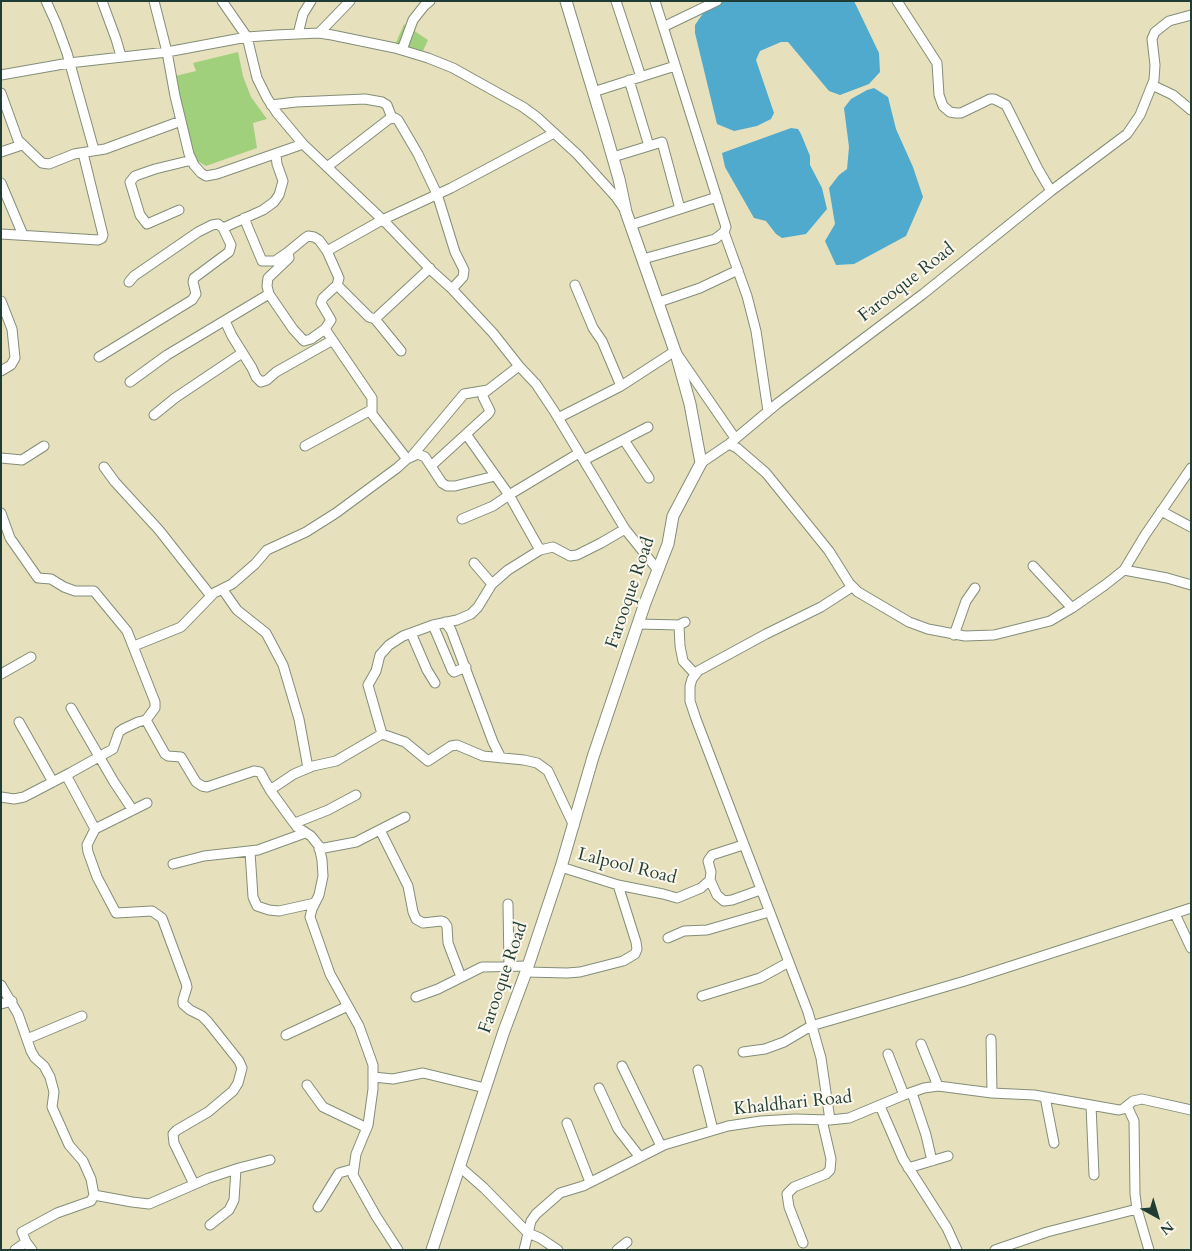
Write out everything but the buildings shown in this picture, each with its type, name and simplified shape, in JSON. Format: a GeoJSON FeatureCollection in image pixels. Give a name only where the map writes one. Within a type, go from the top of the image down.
{"type":"FeatureCollection","features":[{"type":"Feature","properties":{"kind":"main road"},"geometry":{"type":"LineString","coordinates":[[566,1],[613,157],[626,212],[675,351],[690,404],[701,463]]}},
{"type":"Feature","properties":{"kind":"main road","name":"Farooque Road"},"geometry":{"type":"LineString","coordinates":[[432,1250],[504,1031],[562,867],[593,757],[657,570],[668,544],[677,507],[701,463]]}},
{"type":"Feature","properties":{"kind":"street"},"geometry":{"type":"LineString","coordinates":[[46,1],[56,23],[69,63],[94,150]]}},
{"type":"Feature","properties":{"kind":"street"},"geometry":{"type":"LineString","coordinates":[[102,1],[121,56]]}},
{"type":"Feature","properties":{"kind":"street"},"geometry":{"type":"LineString","coordinates":[[154,1],[181,121],[192,160],[197,169],[206,176],[276,155],[303,144]]}},
{"type":"Feature","properties":{"kind":"street"},"geometry":{"type":"LineString","coordinates":[[222,1],[247,37],[256,78],[271,105],[303,144],[452,289],[493,333],[536,384],[625,529],[657,570]]}},
{"type":"Feature","properties":{"kind":"street"},"geometry":{"type":"LineString","coordinates":[[298,34],[303,14],[311,1]]}},
{"type":"Feature","properties":{"kind":"street"},"geometry":{"type":"LineString","coordinates":[[319,33],[350,1]]}},
{"type":"Feature","properties":{"kind":"street"},"geometry":{"type":"LineString","coordinates":[[402,50],[414,20],[430,1]]}},
{"type":"Feature","properties":{"kind":"street"},"geometry":{"type":"LineString","coordinates":[[616,1],[641,77]]}},
{"type":"Feature","properties":{"kind":"street"},"geometry":{"type":"LineString","coordinates":[[643,259],[715,240],[724,232],[726,227],[655,1]]}},
{"type":"Feature","properties":{"kind":"street"},"geometry":{"type":"LineString","coordinates":[[663,27],[717,1]]}},
{"type":"Feature","properties":{"kind":"street"},"geometry":{"type":"LineString","coordinates":[[897,1],[937,63],[939,96],[943,106],[950,112],[961,113],[990,99],[1006,105],[1051,191]]}},
{"type":"Feature","properties":{"kind":"street"},"geometry":{"type":"LineString","coordinates":[[1191,14],[1169,20],[1155,32],[1152,39],[1155,65],[1152,85],[1173,95],[1191,110]]}},
{"type":"Feature","properties":{"kind":"street"},"geometry":{"type":"LineString","coordinates":[[1,75],[69,63],[167,52],[247,37],[319,33],[402,50],[453,68],[485,84],[523,107],[538,118],[578,155],[616,197],[626,212]]}},
{"type":"Feature","properties":{"kind":"street"},"geometry":{"type":"LineString","coordinates":[[593,92],[675,66]]}},
{"type":"Feature","properties":{"kind":"street"},"geometry":{"type":"LineString","coordinates":[[629,80],[649,146]]}},
{"type":"Feature","properties":{"kind":"street","name":"Farooque Road"},"geometry":{"type":"LineString","coordinates":[[701,463],[732,441],[768,410],[923,294],[1051,191],[1128,134],[1140,115],[1152,85]]}},
{"type":"Feature","properties":{"kind":"street"},"geometry":{"type":"LineString","coordinates":[[1,93],[13,128],[22,145],[42,163],[49,164],[74,154],[104,148],[181,121]]}},
{"type":"Feature","properties":{"kind":"street"},"geometry":{"type":"LineString","coordinates":[[271,105],[365,99],[382,102],[387,105],[392,118]]}},
{"type":"Feature","properties":{"kind":"street"},"geometry":{"type":"LineString","coordinates":[[327,167],[392,118]]}},
{"type":"Feature","properties":{"kind":"street"},"geometry":{"type":"LineString","coordinates":[[392,118],[398,120],[418,154],[437,194],[464,274],[452,289]]}},
{"type":"Feature","properties":{"kind":"street"},"geometry":{"type":"LineString","coordinates":[[327,251],[382,220],[437,194],[554,133]]}},
{"type":"Feature","properties":{"kind":"street"},"geometry":{"type":"LineString","coordinates":[[613,157],[662,142],[680,209]]}},
{"type":"Feature","properties":{"kind":"street"},"geometry":{"type":"LineString","coordinates":[[1,152],[22,145]]}},
{"type":"Feature","properties":{"kind":"street"},"geometry":{"type":"LineString","coordinates":[[1,234],[98,240],[102,238],[103,235],[83,153]]}},
{"type":"Feature","properties":{"kind":"street"},"geometry":{"type":"LineString","coordinates":[[223,228],[263,210],[274,202],[279,195],[283,181],[276,155]]}},
{"type":"Feature","properties":{"kind":"street"},"geometry":{"type":"LineString","coordinates":[[179,210],[147,224],[140,215],[130,182],[135,176],[192,160]]}},
{"type":"Feature","properties":{"kind":"street"},"geometry":{"type":"LineString","coordinates":[[2,186],[23,235]]}},
{"type":"Feature","properties":{"kind":"street"},"geometry":{"type":"LineString","coordinates":[[631,225],[716,197]]}},
{"type":"Feature","properties":{"kind":"street"},"geometry":{"type":"LineString","coordinates":[[244,218],[262,261],[275,261],[305,238],[311,236],[319,240],[338,273],[337,285],[323,298],[321,303],[331,320],[324,330],[311,339],[304,341],[293,329],[269,294],[267,286],[268,278],[289,258],[288,252]]}},
{"type":"Feature","properties":{"kind":"street"},"geometry":{"type":"LineString","coordinates":[[99,357],[195,297],[196,294],[192,282],[194,278],[231,249],[231,245],[223,228],[218,224],[198,232],[134,276],[129,282]]}},
{"type":"Feature","properties":{"kind":"street"},"geometry":{"type":"LineString","coordinates":[[724,232],[747,296],[756,331],[768,410]]}},
{"type":"Feature","properties":{"kind":"street"},"geometry":{"type":"LineString","coordinates":[[375,319],[430,268]]}},
{"type":"Feature","properties":{"kind":"street"},"geometry":{"type":"LineString","coordinates":[[659,302],[700,288],[738,270]]}},
{"type":"Feature","properties":{"kind":"street"},"geometry":{"type":"LineString","coordinates":[[337,285],[369,316],[375,319],[401,351]]}},
{"type":"Feature","properties":{"kind":"street"},"geometry":{"type":"LineString","coordinates":[[574,285],[593,328],[602,341],[621,386]]}},
{"type":"Feature","properties":{"kind":"street"},"geometry":{"type":"LineString","coordinates":[[130,382],[167,355],[269,294]]}},
{"type":"Feature","properties":{"kind":"street"},"geometry":{"type":"LineString","coordinates":[[1,300],[12,330],[15,358],[11,365],[1,371]]}},
{"type":"Feature","properties":{"kind":"street"},"geometry":{"type":"LineString","coordinates":[[225,321],[256,377],[263,382],[332,340]]}},
{"type":"Feature","properties":{"kind":"street"},"geometry":{"type":"LineString","coordinates":[[324,330],[372,398],[372,414],[408,458]]}},
{"type":"Feature","properties":{"kind":"street"},"geometry":{"type":"LineString","coordinates":[[558,418],[621,386],[675,351],[737,448],[766,473],[829,551],[852,587],[866,598],[909,622],[928,629],[978,636],[1014,631],[1050,621],[1072,608],[1124,570],[1145,535],[1191,468]]}},
{"type":"Feature","properties":{"kind":"street"},"geometry":{"type":"LineString","coordinates":[[154,415],[175,398],[242,353]]}},
{"type":"Feature","properties":{"kind":"street"},"geometry":{"type":"LineString","coordinates":[[431,466],[490,411],[483,397],[484,392],[519,366]]}},
{"type":"Feature","properties":{"kind":"street"},"geometry":{"type":"LineString","coordinates":[[134,646],[181,627],[212,596],[232,584],[255,564],[267,550],[306,532],[390,474],[408,458],[464,394],[488,390]]}},
{"type":"Feature","properties":{"kind":"street"},"geometry":{"type":"LineString","coordinates":[[305,446],[371,410]]}},
{"type":"Feature","properties":{"kind":"street"},"geometry":{"type":"LineString","coordinates":[[462,519],[493,506],[508,495],[581,457],[624,440],[648,427]]}},
{"type":"Feature","properties":{"kind":"street"},"geometry":{"type":"LineString","coordinates":[[466,434],[508,495],[540,550]]}},
{"type":"Feature","properties":{"kind":"street"},"geometry":{"type":"LineString","coordinates":[[624,440],[649,478]]}},
{"type":"Feature","properties":{"kind":"street"},"geometry":{"type":"LineString","coordinates":[[1,458],[22,460],[44,446]]}},
{"type":"Feature","properties":{"kind":"street"},"geometry":{"type":"LineString","coordinates":[[408,458],[418,454],[425,457],[442,483],[447,486],[455,486],[495,476]]}},
{"type":"Feature","properties":{"kind":"street"},"geometry":{"type":"LineString","coordinates":[[104,467],[115,482],[159,530],[212,596]]}},
{"type":"Feature","properties":{"kind":"street"},"geometry":{"type":"LineString","coordinates":[[1162,511],[1191,527]]}},
{"type":"Feature","properties":{"kind":"street"},"geometry":{"type":"LineString","coordinates":[[1,513],[10,538],[38,578],[51,579],[75,591],[94,591],[127,631],[155,702],[155,708],[146,720],[119,732],[113,749],[24,797],[14,800],[1,797]]}},
{"type":"Feature","properties":{"kind":"street"},"geometry":{"type":"LineString","coordinates":[[382,734],[368,685],[376,672],[380,655],[396,640],[433,625],[457,620],[471,614],[478,607],[492,584],[508,570],[540,550],[553,548],[570,556],[577,555],[625,529]]}},
{"type":"Feature","properties":{"kind":"street"},"geometry":{"type":"LineString","coordinates":[[474,562],[492,584]]}},
{"type":"Feature","properties":{"kind":"street"},"geometry":{"type":"LineString","coordinates":[[1033,566],[1072,608]]}},
{"type":"Feature","properties":{"kind":"street"},"geometry":{"type":"LineString","coordinates":[[1124,570],[1167,578],[1191,585]]}},
{"type":"Feature","properties":{"kind":"street"},"geometry":{"type":"LineString","coordinates":[[803,1243],[786,1194],[794,1186],[826,1174],[830,1170],[831,1159],[821,1058],[808,1012],[696,719],[690,701],[690,686],[695,674],[766,634],[821,607],[852,587]]}},
{"type":"Feature","properties":{"kind":"street"},"geometry":{"type":"LineString","coordinates":[[954,634],[966,601],[976,588]]}},
{"type":"Feature","properties":{"kind":"street"},"geometry":{"type":"LineString","coordinates":[[223,590],[237,610],[266,633],[283,665],[299,719],[308,768]]}},
{"type":"Feature","properties":{"kind":"street"},"geometry":{"type":"LineString","coordinates":[[445,622],[451,630],[496,751],[501,758]]}},
{"type":"Feature","properties":{"kind":"street"},"geometry":{"type":"LineString","coordinates":[[638,624],[682,624],[680,646],[683,661],[695,674]]}},
{"type":"Feature","properties":{"kind":"street"},"geometry":{"type":"LineString","coordinates":[[433,625],[452,670],[454,672],[466,668]]}},
{"type":"Feature","properties":{"kind":"street"},"geometry":{"type":"LineString","coordinates":[[411,633],[427,670],[435,683]]}},
{"type":"Feature","properties":{"kind":"street"},"geometry":{"type":"LineString","coordinates":[[1,674],[31,657]]}},
{"type":"Feature","properties":{"kind":"street"},"geometry":{"type":"LineString","coordinates":[[71,708],[132,810]]}},
{"type":"Feature","properties":{"kind":"street"},"geometry":{"type":"LineString","coordinates":[[146,720],[165,754],[181,757],[199,785],[207,787],[254,771],[260,772],[270,790],[295,823],[315,840],[320,849],[323,876],[319,895],[310,917],[330,974],[359,1026],[373,1065],[370,1113],[367,1128],[356,1154],[353,1175],[357,1185],[398,1250]]}},
{"type":"Feature","properties":{"kind":"street"},"geometry":{"type":"LineString","coordinates":[[19,722],[53,782]]}},
{"type":"Feature","properties":{"kind":"street"},"geometry":{"type":"LineString","coordinates":[[270,790],[294,774],[308,768],[336,761],[382,734],[405,742],[428,761],[452,746],[457,745],[483,756],[537,763],[545,768],[562,797],[574,826]]}},
{"type":"Feature","properties":{"kind":"street"},"geometry":{"type":"LineString","coordinates":[[66,776],[95,830]]}},
{"type":"Feature","properties":{"kind":"street"},"geometry":{"type":"LineString","coordinates":[[295,823],[356,796]]}},
{"type":"Feature","properties":{"kind":"street"},"geometry":{"type":"LineString","coordinates":[[147,802],[95,830],[87,844],[97,877],[116,913],[152,911],[162,918],[187,987],[182,1000],[183,1004],[208,1022],[239,1061],[242,1068],[238,1083],[233,1091],[208,1112],[173,1134],[174,1143],[194,1184]]}},
{"type":"Feature","properties":{"kind":"street"},"geometry":{"type":"LineString","coordinates":[[320,849],[356,842],[405,817]]}},
{"type":"Feature","properties":{"kind":"street"},"geometry":{"type":"LineString","coordinates":[[380,830],[408,886],[416,919],[423,923],[441,921],[447,926],[448,943],[461,978]]}},
{"type":"Feature","properties":{"kind":"street"},"geometry":{"type":"LineString","coordinates":[[173,864],[223,853],[250,852],[305,833]]}},
{"type":"Feature","properties":{"kind":"street"},"geometry":{"type":"LineString","coordinates":[[743,845],[708,858],[711,872],[710,880],[717,894],[724,901],[760,890]]}},
{"type":"Feature","properties":{"kind":"street"},"geometry":{"type":"LineString","coordinates":[[250,852],[253,897],[256,906],[278,911],[315,903]]}},
{"type":"Feature","properties":{"kind":"street","name":"Lalpool Road"},"geometry":{"type":"LineString","coordinates":[[562,867],[618,885],[677,898],[701,888],[710,880]]}},
{"type":"Feature","properties":{"kind":"street"},"geometry":{"type":"LineString","coordinates":[[416,997],[438,989],[482,968],[509,967],[567,973],[580,972],[623,961],[635,954],[637,949],[618,885]]}},
{"type":"Feature","properties":{"kind":"street"},"geometry":{"type":"LineString","coordinates":[[508,904],[509,967]]}},
{"type":"Feature","properties":{"kind":"street"},"geometry":{"type":"LineString","coordinates":[[743,1052],[765,1049],[784,1042],[811,1026],[965,981],[1191,908]]}},
{"type":"Feature","properties":{"kind":"street"},"geometry":{"type":"LineString","coordinates":[[668,938],[684,931],[707,930],[769,912]]}},
{"type":"Feature","properties":{"kind":"street"},"geometry":{"type":"LineString","coordinates":[[1175,914],[1188,935],[1191,948]]}},
{"type":"Feature","properties":{"kind":"street"},"geometry":{"type":"LineString","coordinates":[[702,996],[760,978],[789,962]]}},
{"type":"Feature","properties":{"kind":"street"},"geometry":{"type":"LineString","coordinates":[[1,985],[12,1001],[35,1058],[44,1066],[50,1077],[54,1092],[52,1107],[69,1145],[84,1161],[91,1179],[94,1195],[88,1202],[57,1213],[24,1230],[22,1232],[29,1246],[15,1250]]}},
{"type":"Feature","properties":{"kind":"street"},"geometry":{"type":"LineString","coordinates":[[1,1004],[12,1001]]}},
{"type":"Feature","properties":{"kind":"street"},"geometry":{"type":"LineString","coordinates":[[286,1035],[348,1006]]}},
{"type":"Feature","properties":{"kind":"street"},"geometry":{"type":"LineString","coordinates":[[27,1039],[82,1016]]}},
{"type":"Feature","properties":{"kind":"street"},"geometry":{"type":"LineString","coordinates":[[990,1039],[992,1093]]}},
{"type":"Feature","properties":{"kind":"street"},"geometry":{"type":"LineString","coordinates":[[921,1044],[938,1086]]}},
{"type":"Feature","properties":{"kind":"street"},"geometry":{"type":"LineString","coordinates":[[888,1054],[926,1135],[932,1161]]}},
{"type":"Feature","properties":{"kind":"street"},"geometry":{"type":"LineString","coordinates":[[622,1066],[661,1146]]}},
{"type":"Feature","properties":{"kind":"street"},"geometry":{"type":"LineString","coordinates":[[698,1070],[713,1130]]}},
{"type":"Feature","properties":{"kind":"street"},"geometry":{"type":"LineString","coordinates":[[373,1077],[392,1079],[423,1073],[485,1088]]}},
{"type":"Feature","properties":{"kind":"street"},"geometry":{"type":"LineString","coordinates":[[307,1085],[323,1107],[367,1128]]}},
{"type":"Feature","properties":{"kind":"street","name":"Khaldhari Road"},"geometry":{"type":"LineString","coordinates":[[524,1250],[531,1221],[543,1206],[560,1193],[590,1182],[661,1146],[713,1130],[761,1121],[849,1118],[924,1088],[938,1086],[1045,1097],[1119,1110],[1133,1101],[1142,1099],[1191,1110]]}},
{"type":"Feature","properties":{"kind":"street"},"geometry":{"type":"LineString","coordinates":[[599,1088],[618,1129],[639,1156]]}},
{"type":"Feature","properties":{"kind":"street"},"geometry":{"type":"LineString","coordinates":[[1045,1097],[1054,1143]]}},
{"type":"Feature","properties":{"kind":"street"},"geometry":{"type":"LineString","coordinates":[[1091,1105],[1094,1175]]}},
{"type":"Feature","properties":{"kind":"street"},"geometry":{"type":"LineString","coordinates":[[880,1106],[908,1168],[946,1228],[957,1250]]}},
{"type":"Feature","properties":{"kind":"street"},"geometry":{"type":"LineString","coordinates":[[1127,1106],[1134,1121],[1137,1209],[1149,1250]]}},
{"type":"Feature","properties":{"kind":"street"},"geometry":{"type":"LineString","coordinates":[[567,1123],[590,1182]]}},
{"type":"Feature","properties":{"kind":"street"},"geometry":{"type":"LineString","coordinates":[[908,1168],[948,1156]]}},
{"type":"Feature","properties":{"kind":"street"},"geometry":{"type":"LineString","coordinates":[[94,1195],[148,1204],[194,1184],[236,1169],[270,1160]]}},
{"type":"Feature","properties":{"kind":"street"},"geometry":{"type":"LineString","coordinates":[[460,1166],[528,1233],[540,1238],[558,1250]]}},
{"type":"Feature","properties":{"kind":"street"},"geometry":{"type":"LineString","coordinates":[[210,1225],[228,1210],[234,1200],[236,1169]]}},
{"type":"Feature","properties":{"kind":"street"},"geometry":{"type":"LineString","coordinates":[[318,1206],[339,1174],[353,1169]]}},
{"type":"Feature","properties":{"kind":"street"},"geometry":{"type":"LineString","coordinates":[[995,1250],[1047,1232],[1137,1209]]}},
{"type":"Feature","properties":{"kind":"street"},"geometry":{"type":"LineString","coordinates":[[617,1250],[627,1242]]}},
{"type":"Feature","properties":{"kind":"green space"},"geometry":{"type":"Polygon","coordinates":[[[404,24],[428,40],[422,53],[395,45],[404,24]]]}},
{"type":"Feature","properties":{"kind":"green space"},"geometry":{"type":"Polygon","coordinates":[[[238,52],[243,76],[251,97],[267,119],[253,123],[257,148],[206,166],[191,157],[171,77],[196,71],[193,63],[238,52]]]}},
{"type":"Feature","properties":{"kind":"water"},"geometry":{"type":"Polygon","coordinates":[[[724,1],[854,1],[879,53],[880,72],[869,84],[840,95],[829,91],[788,42],[781,42],[760,51],[756,60],[774,113],[771,119],[757,126],[734,131],[717,124],[695,33],[695,25],[704,12],[724,1]]]}},
{"type":"Feature","properties":{"kind":"water"},"geometry":{"type":"Polygon","coordinates":[[[874,88],[888,97],[896,129],[913,167],[923,197],[906,236],[854,264],[836,265],[825,241],[835,224],[829,188],[839,175],[847,169],[849,147],[844,108],[851,99],[874,88]]]}},
{"type":"Feature","properties":{"kind":"water"},"geometry":{"type":"Polygon","coordinates":[[[791,128],[798,129],[801,134],[810,156],[810,165],[822,188],[827,209],[806,234],[782,238],[776,234],[766,221],[754,218],[725,167],[722,153],[791,128]]]}}]}
